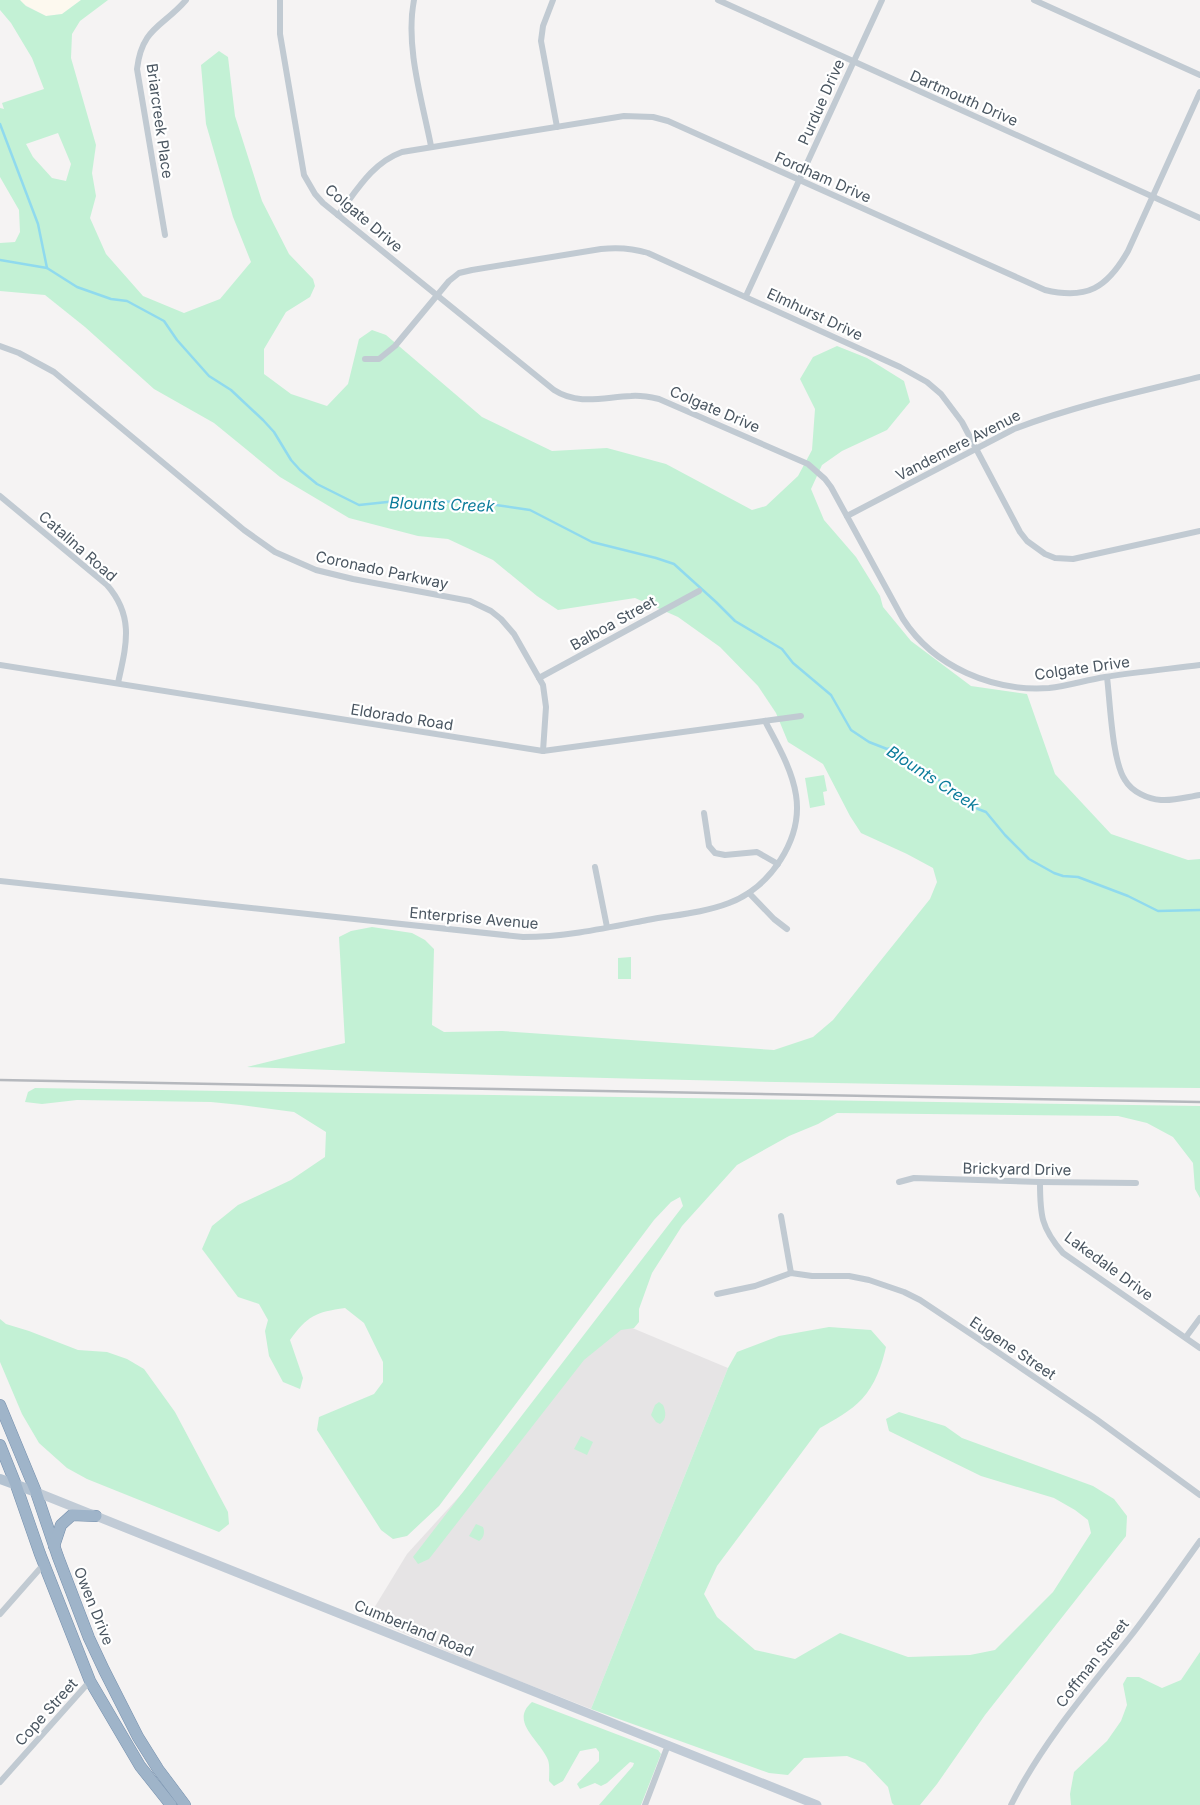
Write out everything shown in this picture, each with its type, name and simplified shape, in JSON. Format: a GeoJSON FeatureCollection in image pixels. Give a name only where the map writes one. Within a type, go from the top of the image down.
{"type":"FeatureCollection","features":[{"type":"Feature","properties":{"kind":"highway","name":"Owen Drive"},"geometry":{"type":"LineString","coordinates":[[0,1405],[36,1492],[54,1546],[89,1638],[124,1712],[152,1760],[185,1805]]}},
{"type":"Feature","properties":{"kind":"highway","name":"Owen Drive"},"geometry":{"type":"LineString","coordinates":[[0,1445],[90,1681],[140,1766],[170,1805]]}},
{"type":"Feature","properties":{"kind":"highway"},"geometry":{"type":"LineString","coordinates":[[54,1546],[61,1525],[72,1515],[96,1516]]}},
{"type":"Feature","properties":{"kind":"main road","name":"Cumberland Road"},"geometry":{"type":"LineString","coordinates":[[0,1479],[817,1805]]}},
{"type":"Feature","properties":{"kind":"street","name":"Briarcreek Place"},"geometry":{"type":"LineString","coordinates":[[165,235],[137,69],[139,56],[148,36],[154,28],[186,0]]}},
{"type":"Feature","properties":{"kind":"street","name":"Colgate Drive"},"geometry":{"type":"LineString","coordinates":[[280,0],[280,34],[304,175],[315,194],[338,215],[560,394],[577,400],[588,401],[634,395],[648,396],[670,402],[808,464],[825,478],[906,624],[918,638],[944,661],[978,678],[1014,687],[1049,688],[1107,677],[1200,665]]}},
{"type":"Feature","properties":{"kind":"street"},"geometry":{"type":"LineString","coordinates":[[414,0],[411,18],[412,47],[431,146]]}},
{"type":"Feature","properties":{"kind":"street"},"geometry":{"type":"LineString","coordinates":[[553,0],[545,20],[541,41],[556,127]]}},
{"type":"Feature","properties":{"kind":"street","name":"Dartmouth Drive"},"geometry":{"type":"LineString","coordinates":[[718,0],[1200,218]]}},
{"type":"Feature","properties":{"kind":"street","name":"Purdue Drive"},"geometry":{"type":"LineString","coordinates":[[746,296],[882,0]]}},
{"type":"Feature","properties":{"kind":"street"},"geometry":{"type":"LineString","coordinates":[[1034,0],[1200,75]]}},
{"type":"Feature","properties":{"kind":"street","name":"Fordham Drive"},"geometry":{"type":"LineString","coordinates":[[338,215],[370,173],[384,160],[402,152],[624,116],[654,117],[668,121],[1045,290],[1068,294],[1088,291],[1114,274],[1128,251],[1200,92]]}},
{"type":"Feature","properties":{"kind":"street","name":"Elmhurst Drive"},"geometry":{"type":"LineString","coordinates":[[365,358],[378,359],[395,346],[453,277],[472,270],[614,247],[630,248],[648,253],[746,296],[900,367],[927,382],[952,407],[1020,532],[1035,548],[1045,554],[1055,558],[1073,559],[1200,531]]}},
{"type":"Feature","properties":{"kind":"street","name":"Coronado Parkway"},"geometry":{"type":"LineString","coordinates":[[0,346],[19,353],[54,372],[244,530],[276,552],[333,575],[470,601],[491,611],[509,626],[539,678],[545,696],[546,707],[543,751]]}},
{"type":"Feature","properties":{"kind":"street","name":"Vandemere Avenue"},"geometry":{"type":"LineString","coordinates":[[847,516],[1008,432],[1033,422],[1200,377]]}},
{"type":"Feature","properties":{"kind":"street","name":"Catalina Road"},"geometry":{"type":"LineString","coordinates":[[0,496],[107,585],[121,605],[126,624],[124,655],[118,683]]}},
{"type":"Feature","properties":{"kind":"street","name":"Balboa Street"},"geometry":{"type":"LineString","coordinates":[[539,678],[698,591]]}},
{"type":"Feature","properties":{"kind":"street","name":"Eldorado Road"},"geometry":{"type":"LineString","coordinates":[[0,665],[543,751],[801,716]]}},
{"type":"Feature","properties":{"kind":"street"},"geometry":{"type":"LineString","coordinates":[[1107,677],[1115,750],[1121,774],[1126,782],[1132,788],[1152,798],[1170,800],[1200,795]]}},
{"type":"Feature","properties":{"kind":"street","name":"Enterprise Avenue"},"geometry":{"type":"LineString","coordinates":[[0,880],[523,937],[564,935],[717,907],[731,903],[749,893],[764,881],[778,864],[787,848],[794,826],[796,796],[793,783],[765,721]]}},
{"type":"Feature","properties":{"kind":"street"},"geometry":{"type":"LineString","coordinates":[[704,814],[709,846],[715,853],[725,855],[757,852],[778,864]]}},
{"type":"Feature","properties":{"kind":"street"},"geometry":{"type":"LineString","coordinates":[[595,867],[607,927]]}},
{"type":"Feature","properties":{"kind":"street"},"geometry":{"type":"LineString","coordinates":[[749,893],[774,919],[787,929]]}},
{"type":"Feature","properties":{"kind":"street","name":"Brickyard Drive"},"geometry":{"type":"LineString","coordinates":[[899,1182],[914,1178],[1136,1183]]}},
{"type":"Feature","properties":{"kind":"street","name":"Lakedale Drive"},"geometry":{"type":"LineString","coordinates":[[1040,1182],[1040,1210],[1044,1224],[1050,1238],[1063,1253],[1200,1348]]}},
{"type":"Feature","properties":{"kind":"street"},"geometry":{"type":"LineString","coordinates":[[717,1294],[755,1286],[791,1273],[781,1216]]}},
{"type":"Feature","properties":{"kind":"street","name":"Eugene Street"},"geometry":{"type":"LineString","coordinates":[[791,1273],[812,1276],[849,1276],[869,1280],[904,1292],[920,1300],[1096,1419],[1200,1495]]}},
{"type":"Feature","properties":{"kind":"street"},"geometry":{"type":"LineString","coordinates":[[1186,1337],[1200,1318]]}},
{"type":"Feature","properties":{"kind":"street","name":"Coffman Street"},"geometry":{"type":"LineString","coordinates":[[1011,1805],[1025,1777],[1061,1724],[1132,1634],[1200,1541]]}},
{"type":"Feature","properties":{"kind":"street"},"geometry":{"type":"LineString","coordinates":[[0,1614],[44,1564]]}},
{"type":"Feature","properties":{"kind":"street","name":"Cope Street"},"geometry":{"type":"LineString","coordinates":[[0,1782],[90,1681]]}},
{"type":"Feature","properties":{"kind":"street"},"geometry":{"type":"LineString","coordinates":[[645,1805],[668,1745]]}},
{"type":"Feature","properties":{"kind":"shaded area"},"geometry":{"type":"Polygon","coordinates":[[[16,0],[81,0],[62,14],[46,16],[16,0]]]}},
{"type":"Feature","properties":{"kind":"shaded area"},"geometry":{"type":"Polygon","coordinates":[[[618,1322],[728,1368],[591,1709],[486,1668],[368,1618],[407,1554],[618,1322]]]}},
{"type":"Feature","properties":{"kind":"green space"},"geometry":{"type":"Polygon","coordinates":[[[0,0],[20,0],[26,6],[46,16],[62,14],[81,0],[108,0],[80,21],[72,34],[71,58],[96,145],[92,173],[96,196],[90,218],[106,254],[143,296],[184,313],[220,299],[251,262],[233,217],[206,124],[201,65],[219,51],[228,57],[235,116],[262,201],[289,254],[313,279],[315,286],[310,297],[286,312],[264,349],[264,374],[291,394],[327,406],[348,384],[359,339],[372,330],[386,335],[482,417],[552,451],[607,448],[666,464],[752,510],[766,506],[798,476],[812,450],[815,409],[800,379],[813,357],[837,346],[867,358],[904,381],[910,402],[887,430],[842,451],[822,465],[811,489],[824,520],[856,557],[880,596],[883,607],[911,641],[971,686],[1027,694],[1055,774],[1111,834],[1188,860],[1200,859],[1200,1088],[724,1081],[247,1067],[345,1043],[339,937],[351,931],[372,927],[412,933],[425,940],[434,949],[432,1025],[444,1032],[502,1031],[774,1050],[813,1037],[833,1020],[930,899],[937,882],[933,868],[861,833],[823,764],[788,742],[776,713],[758,686],[720,647],[678,617],[635,598],[558,610],[537,596],[493,560],[448,539],[418,536],[349,518],[280,477],[214,423],[154,389],[85,327],[45,295],[0,291],[0,243],[15,242],[20,232],[19,210],[0,177],[0,108],[4,109],[2,103],[44,89],[32,58],[11,23],[0,10],[0,0]],[[58,133],[26,144],[33,157],[52,178],[66,181],[71,164],[58,133]]]}},
{"type":"Feature","properties":{"kind":"green space"},"geometry":{"type":"Polygon","coordinates":[[[824,775],[827,791],[823,792],[825,805],[810,808],[805,778],[824,775]]]}},
{"type":"Feature","properties":{"kind":"green space"},"geometry":{"type":"Polygon","coordinates":[[[631,957],[631,979],[618,979],[618,958],[631,957]]]}},
{"type":"Feature","properties":{"kind":"green space"},"geometry":{"type":"Polygon","coordinates":[[[35,1088],[1200,1106],[1200,1198],[1195,1189],[1193,1163],[1173,1137],[1147,1123],[1118,1116],[837,1113],[818,1124],[789,1136],[737,1165],[682,1226],[652,1273],[639,1309],[639,1322],[634,1328],[621,1330],[584,1360],[429,1559],[418,1564],[413,1557],[683,1206],[680,1197],[671,1202],[654,1220],[439,1506],[407,1536],[393,1539],[381,1530],[317,1430],[319,1417],[374,1394],[383,1382],[383,1362],[364,1323],[345,1308],[327,1311],[307,1320],[290,1340],[303,1378],[300,1389],[283,1382],[269,1356],[265,1331],[268,1320],[259,1304],[238,1297],[202,1249],[212,1226],[238,1205],[291,1180],[325,1157],[326,1132],[294,1112],[211,1102],[77,1100],[42,1104],[25,1102],[28,1092],[35,1088]]]}},
{"type":"Feature","properties":{"kind":"green space"},"geometry":{"type":"Polygon","coordinates":[[[0,1319],[6,1324],[78,1350],[107,1352],[127,1359],[144,1369],[175,1412],[228,1512],[229,1524],[219,1532],[87,1479],[67,1468],[39,1443],[22,1414],[0,1362],[0,1319]]]}},
{"type":"Feature","properties":{"kind":"green space"},"geometry":{"type":"Polygon","coordinates":[[[829,1327],[871,1330],[886,1347],[871,1388],[858,1403],[820,1428],[717,1566],[704,1594],[717,1617],[755,1650],[795,1659],[840,1633],[908,1657],[970,1655],[995,1650],[1053,1592],[1091,1533],[1088,1520],[1054,1498],[981,1476],[889,1431],[886,1419],[899,1412],[945,1426],[962,1438],[1093,1486],[1114,1499],[1127,1516],[1126,1536],[985,1715],[920,1805],[894,1805],[888,1787],[865,1763],[847,1756],[804,1758],[788,1775],[769,1773],[591,1709],[728,1368],[737,1352],[779,1336],[829,1327]]]}},
{"type":"Feature","properties":{"kind":"green space"},"geometry":{"type":"Polygon","coordinates":[[[659,1402],[663,1405],[665,1413],[665,1418],[660,1424],[651,1415],[655,1405],[659,1402]]]}},
{"type":"Feature","properties":{"kind":"green space"},"geometry":{"type":"Polygon","coordinates":[[[581,1436],[593,1442],[587,1455],[574,1449],[581,1436]]]}},
{"type":"Feature","properties":{"kind":"green space"},"geometry":{"type":"Polygon","coordinates":[[[476,1524],[484,1529],[483,1537],[479,1541],[469,1536],[476,1524]]]}},
{"type":"Feature","properties":{"kind":"green space"},"geometry":{"type":"Polygon","coordinates":[[[1200,1652],[1200,1805],[1071,1805],[1070,1794],[1074,1772],[1107,1741],[1121,1721],[1127,1705],[1123,1684],[1127,1677],[1139,1677],[1162,1688],[1181,1680],[1200,1652]]]}},
{"type":"Feature","properties":{"kind":"green space"},"geometry":{"type":"Polygon","coordinates":[[[532,1702],[658,1750],[661,1754],[641,1805],[599,1805],[634,1763],[630,1762],[607,1783],[601,1786],[595,1783],[580,1789],[577,1784],[599,1761],[599,1752],[596,1748],[580,1751],[563,1781],[554,1786],[549,1781],[548,1760],[525,1724],[526,1709],[532,1702]]]}},
{"type":"Feature","properties":{"kind":"waterway"},"geometry":{"type":"LineString","coordinates":[[0,124],[38,224],[47,268]]}},
{"type":"Feature","properties":{"kind":"waterway","name":"Blounts Creek"},"geometry":{"type":"LineString","coordinates":[[0,260],[47,268],[77,287],[111,299],[127,301],[164,321],[177,340],[209,376],[231,390],[274,432],[291,460],[300,470],[317,484],[359,505],[406,500],[482,503],[530,510],[592,542],[674,564],[735,621],[782,649],[793,663],[831,695],[851,730],[869,742],[887,749],[891,748],[901,758],[947,785],[978,809],[986,812],[1005,835],[1029,859],[1054,873],[1078,877],[1128,896],[1158,911],[1200,910]]}},
{"type":"Feature","properties":{"kind":"railway"},"geometry":{"type":"LineString","coordinates":[[0,1080],[1200,1102]]}}]}
